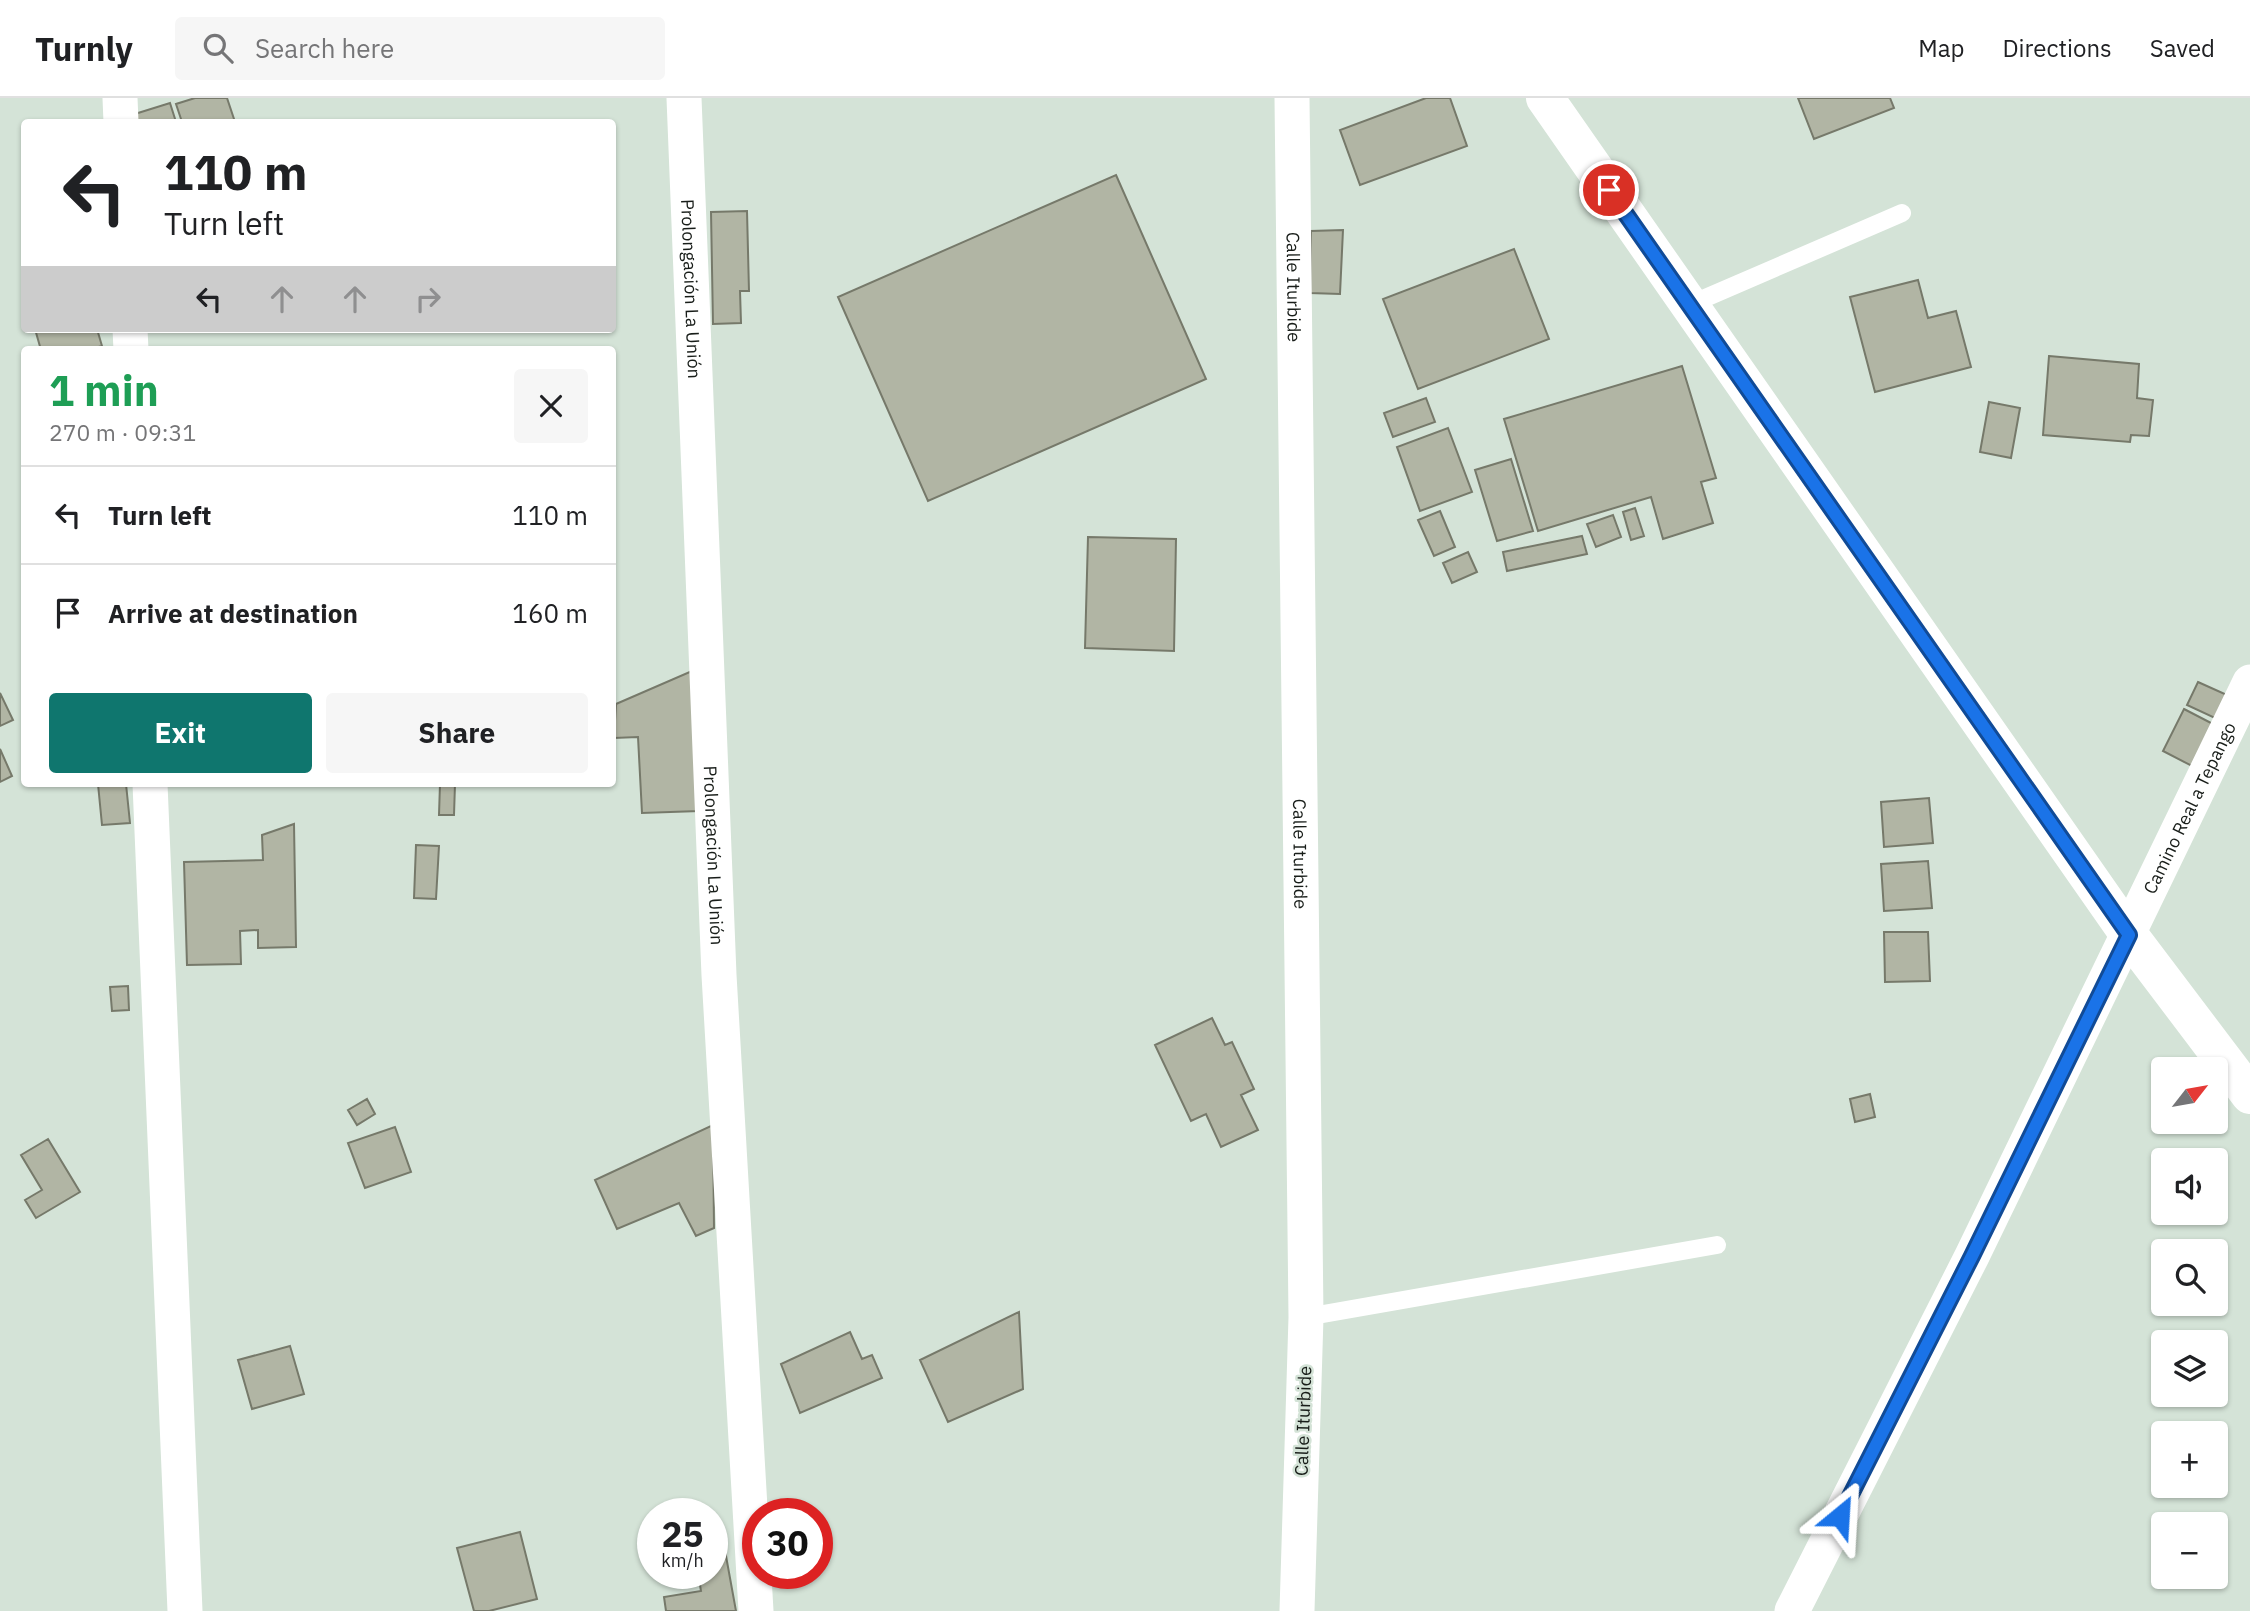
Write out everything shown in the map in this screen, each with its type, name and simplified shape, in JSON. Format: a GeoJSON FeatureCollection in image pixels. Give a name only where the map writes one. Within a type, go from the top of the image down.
{"type":"FeatureCollection","features":[{"type":"Feature","properties":{"kind":"street"},"geometry":{"type":"LineString","coordinates":[[120,98],[121,119]]}},
{"type":"Feature","properties":{"kind":"street","name":"Prolongación La Unión"},"geometry":{"type":"LineString","coordinates":[[684,98],[719,975],[756,1611]]}},
{"type":"Feature","properties":{"kind":"street","name":"Calle Iturbide"},"geometry":{"type":"LineString","coordinates":[[1292,98],[1306,1317],[1297,1611]]}},
{"type":"Feature","properties":{"kind":"street"},"geometry":{"type":"LineString","coordinates":[[1545,98],[2129,935],[2250,1095]]}},
{"type":"Feature","properties":{"kind":"street","name":"Camino Real a Tepango"},"geometry":{"type":"LineString","coordinates":[[1792,1611],[1972,1256],[2250,682]]}},
{"type":"Feature","properties":{"kind":"street"},"geometry":{"type":"LineString","coordinates":[[150,787],[185,1611]]}},
{"type":"Feature","properties":{"kind":"lane"},"geometry":{"type":"LineString","coordinates":[[1689,304],[1902,213]]}},
{"type":"Feature","properties":{"kind":"lane"},"geometry":{"type":"LineString","coordinates":[[1306,1317],[1717,1245]]}},
{"type":"Feature","properties":{"kind":"building"},"geometry":{"type":"Polygon","coordinates":[[[195,98],[227,98],[234,119],[181,119],[176,104],[195,98]]]}},
{"type":"Feature","properties":{"kind":"building"},"geometry":{"type":"Polygon","coordinates":[[[1426,98],[1450,98],[1467,146],[1360,185],[1340,130],[1426,98]]]}},
{"type":"Feature","properties":{"kind":"building"},"geometry":{"type":"Polygon","coordinates":[[[1798,98],[1890,98],[1894,108],[1814,139],[1798,98]]]}},
{"type":"Feature","properties":{"kind":"building"},"geometry":{"type":"Polygon","coordinates":[[[170,103],[175,119],[122,119],[170,103]]]}},
{"type":"Feature","properties":{"kind":"building"},"geometry":{"type":"Polygon","coordinates":[[[1116,175],[1206,379],[928,501],[838,297],[1116,175]]]}},
{"type":"Feature","properties":{"kind":"building"},"geometry":{"type":"Polygon","coordinates":[[[747,211],[749,291],[740,291],[741,323],[713,324],[711,212],[747,211]]]}},
{"type":"Feature","properties":{"kind":"building"},"geometry":{"type":"Polygon","coordinates":[[[1343,230],[1340,294],[1310,293],[1311,231],[1343,230]]]}},
{"type":"Feature","properties":{"kind":"building"},"geometry":{"type":"Polygon","coordinates":[[[1514,249],[1549,339],[1418,389],[1383,299],[1514,249]]]}},
{"type":"Feature","properties":{"kind":"building"},"geometry":{"type":"Polygon","coordinates":[[[1918,280],[1928,318],[1956,311],[1971,367],[1875,392],[1850,297],[1918,280]]]}},
{"type":"Feature","properties":{"kind":"building"},"geometry":{"type":"Polygon","coordinates":[[[36,333],[98,333],[102,346],[40,346],[36,333]]]}},
{"type":"Feature","properties":{"kind":"building"},"geometry":{"type":"Polygon","coordinates":[[[2049,356],[2139,364],[2137,398],[2153,400],[2149,436],[2131,435],[2130,442],[2043,435],[2049,356]]]}},
{"type":"Feature","properties":{"kind":"building"},"geometry":{"type":"Polygon","coordinates":[[[1682,366],[1716,478],[1701,482],[1713,523],[1663,539],[1651,497],[1538,531],[1504,419],[1682,366]]]}},
{"type":"Feature","properties":{"kind":"building"},"geometry":{"type":"Polygon","coordinates":[[[1426,398],[1435,422],[1393,437],[1384,413],[1426,398]]]}},
{"type":"Feature","properties":{"kind":"building"},"geometry":{"type":"Polygon","coordinates":[[[1989,402],[2020,408],[2011,458],[1980,452],[1989,402]]]}},
{"type":"Feature","properties":{"kind":"building"},"geometry":{"type":"Polygon","coordinates":[[[1448,428],[1472,492],[1420,511],[1397,447],[1448,428]]]}},
{"type":"Feature","properties":{"kind":"building"},"geometry":{"type":"Polygon","coordinates":[[[1511,459],[1533,531],[1497,541],[1475,470],[1511,459]]]}},
{"type":"Feature","properties":{"kind":"building"},"geometry":{"type":"Polygon","coordinates":[[[1635,508],[1644,536],[1631,540],[1623,512],[1635,508]]]}},
{"type":"Feature","properties":{"kind":"building"},"geometry":{"type":"Polygon","coordinates":[[[1440,511],[1455,547],[1434,556],[1418,520],[1440,511]]]}},
{"type":"Feature","properties":{"kind":"building"},"geometry":{"type":"Polygon","coordinates":[[[1613,515],[1621,537],[1596,547],[1587,524],[1613,515]]]}},
{"type":"Feature","properties":{"kind":"building"},"geometry":{"type":"Polygon","coordinates":[[[1582,536],[1587,554],[1507,571],[1503,552],[1582,536]]]}},
{"type":"Feature","properties":{"kind":"building"},"geometry":{"type":"Polygon","coordinates":[[[1088,537],[1176,539],[1174,651],[1085,648],[1088,537]]]}},
{"type":"Feature","properties":{"kind":"building"},"geometry":{"type":"Polygon","coordinates":[[[1468,552],[1477,572],[1452,583],[1443,563],[1468,552]]]}},
{"type":"Feature","properties":{"kind":"building"},"geometry":{"type":"Polygon","coordinates":[[[692,671],[699,811],[642,813],[638,737],[616,738],[616,704],[692,671]]]}},
{"type":"Feature","properties":{"kind":"building"},"geometry":{"type":"Polygon","coordinates":[[[2198,682],[2227,695],[2217,719],[2187,705],[2198,682]]]}},
{"type":"Feature","properties":{"kind":"building"},"geometry":{"type":"Polygon","coordinates":[[[0,693],[13,720],[0,726],[0,693]]]}},
{"type":"Feature","properties":{"kind":"building"},"geometry":{"type":"Polygon","coordinates":[[[2184,709],[2213,724],[2192,766],[2163,751],[2184,709]]]}},
{"type":"Feature","properties":{"kind":"building"},"geometry":{"type":"Polygon","coordinates":[[[0,749],[12,776],[0,782],[0,749]]]}},
{"type":"Feature","properties":{"kind":"building"},"geometry":{"type":"Polygon","coordinates":[[[98,787],[126,787],[130,823],[102,825],[98,787]]]}},
{"type":"Feature","properties":{"kind":"building"},"geometry":{"type":"Polygon","coordinates":[[[440,787],[455,787],[454,815],[439,815],[440,787]]]}},
{"type":"Feature","properties":{"kind":"building"},"geometry":{"type":"Polygon","coordinates":[[[1929,798],[1933,843],[1884,847],[1881,802],[1929,798]]]}},
{"type":"Feature","properties":{"kind":"building"},"geometry":{"type":"Polygon","coordinates":[[[294,824],[296,947],[258,948],[258,930],[240,931],[241,964],[187,965],[184,862],[263,860],[262,835],[294,824]]]}},
{"type":"Feature","properties":{"kind":"building"},"geometry":{"type":"Polygon","coordinates":[[[416,845],[439,846],[436,899],[414,898],[416,845]]]}},
{"type":"Feature","properties":{"kind":"building"},"geometry":{"type":"Polygon","coordinates":[[[1928,861],[1932,908],[1884,911],[1881,864],[1928,861]]]}},
{"type":"Feature","properties":{"kind":"building"},"geometry":{"type":"Polygon","coordinates":[[[1884,932],[1928,932],[1930,981],[1885,982],[1884,932]]]}},
{"type":"Feature","properties":{"kind":"building"},"geometry":{"type":"Polygon","coordinates":[[[128,986],[129,1010],[112,1011],[110,987],[128,986]]]}},
{"type":"Feature","properties":{"kind":"building"},"geometry":{"type":"Polygon","coordinates":[[[1212,1018],[1225,1045],[1232,1042],[1254,1089],[1241,1095],[1258,1130],[1221,1147],[1206,1114],[1191,1121],[1155,1045],[1212,1018]]]}},
{"type":"Feature","properties":{"kind":"building"},"geometry":{"type":"Polygon","coordinates":[[[1870,1094],[1875,1117],[1855,1122],[1850,1099],[1870,1094]]]}},
{"type":"Feature","properties":{"kind":"building"},"geometry":{"type":"Polygon","coordinates":[[[367,1099],[375,1114],[357,1125],[348,1110],[367,1099]]]}},
{"type":"Feature","properties":{"kind":"building"},"geometry":{"type":"Polygon","coordinates":[[[713,1125],[714,1228],[696,1236],[679,1203],[617,1229],[595,1180],[713,1125]]]}},
{"type":"Feature","properties":{"kind":"building"},"geometry":{"type":"Polygon","coordinates":[[[395,1127],[411,1172],[365,1188],[348,1143],[395,1127]]]}},
{"type":"Feature","properties":{"kind":"building"},"geometry":{"type":"Polygon","coordinates":[[[48,1139],[80,1192],[36,1218],[25,1200],[42,1190],[21,1155],[48,1139]]]}},
{"type":"Feature","properties":{"kind":"building"},"geometry":{"type":"Polygon","coordinates":[[[1019,1312],[1023,1389],[948,1422],[920,1360],[1019,1312]]]}},
{"type":"Feature","properties":{"kind":"building"},"geometry":{"type":"Polygon","coordinates":[[[850,1332],[862,1359],[872,1355],[882,1378],[800,1413],[781,1364],[850,1332]]]}},
{"type":"Feature","properties":{"kind":"building"},"geometry":{"type":"Polygon","coordinates":[[[290,1346],[304,1394],[252,1409],[238,1360],[290,1346]]]}},
{"type":"Feature","properties":{"kind":"building"},"geometry":{"type":"Polygon","coordinates":[[[520,1532],[537,1599],[489,1611],[474,1611],[457,1548],[520,1532]]]}},
{"type":"Feature","properties":{"kind":"building"},"geometry":{"type":"Polygon","coordinates":[[[728,1567],[736,1611],[666,1611],[664,1597],[728,1589],[728,1567]]]}},
{"type":"Feature","properties":{"kind":"route"},"geometry":{"type":"LineString","coordinates":[[1609,190],[2129,935],[1972,1256],[1840,1516]]}}]}
